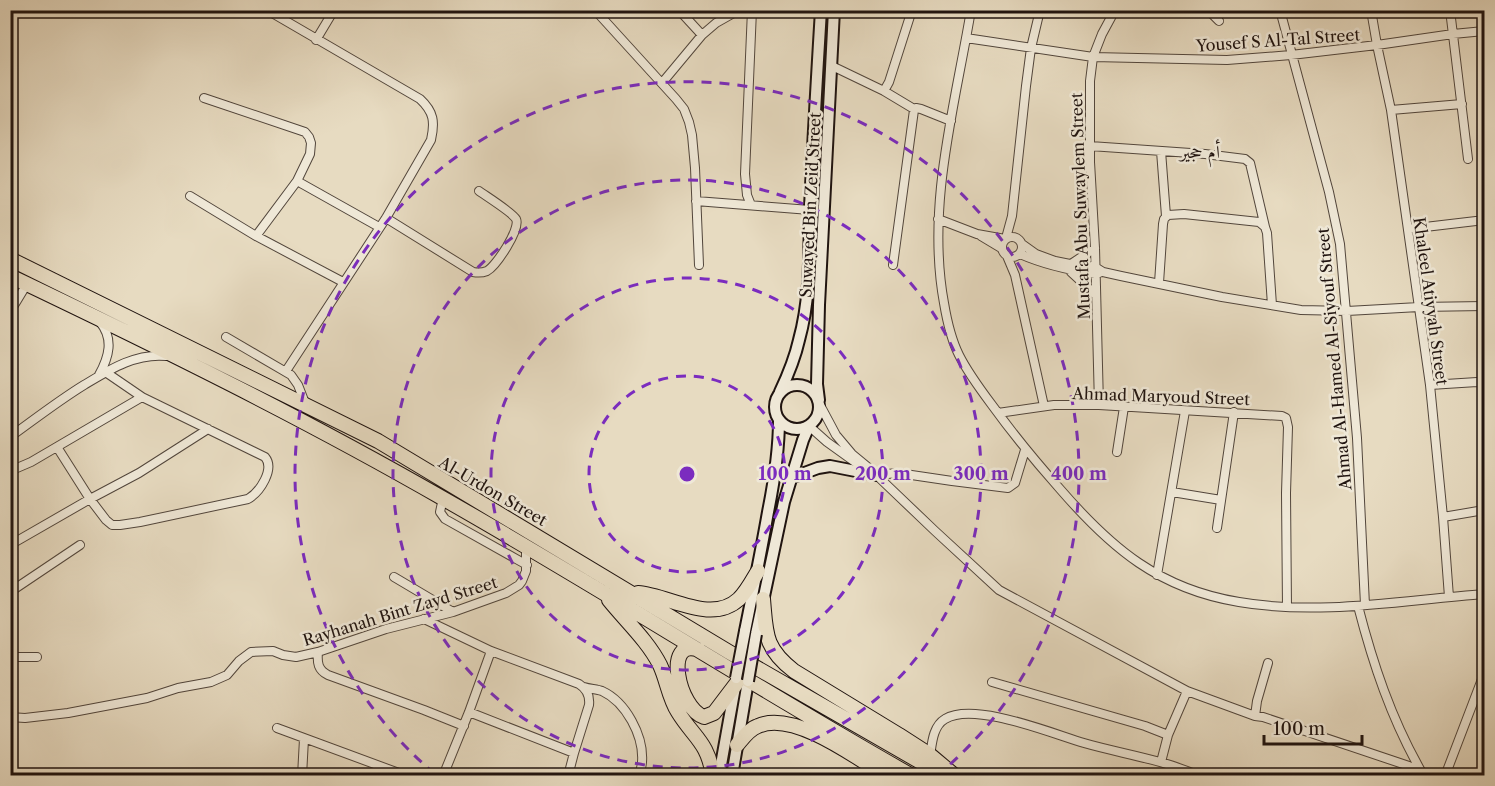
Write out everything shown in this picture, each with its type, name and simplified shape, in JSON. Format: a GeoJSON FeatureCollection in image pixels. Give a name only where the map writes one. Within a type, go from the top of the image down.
{"type":"FeatureCollection","features":[{"type":"Feature","properties":{"kind":"highway","name":"Al-Urdon Street"},"geometry":{"type":"LineString","coordinates":[[10,259],[378,441],[738,657],[930,761],[945,776]]}},
{"type":"Feature","properties":{"kind":"highway","name":"Al-Urdon Street"},"geometry":{"type":"LineString","coordinates":[[10,276],[180,357],[443,498],[912,776]]}},
{"type":"Feature","properties":{"kind":"highway"},"geometry":{"type":"LineString","coordinates":[[631,592],[697,608],[716,609],[731,605],[740,597],[758,571]]}},
{"type":"Feature","properties":{"kind":"highway"},"geometry":{"type":"LineString","coordinates":[[604,593],[653,653],[677,710],[706,750],[713,776]]}},
{"type":"Feature","properties":{"kind":"highway"},"geometry":{"type":"LineString","coordinates":[[763,599],[768,638],[771,647],[781,660],[955,776]]}},
{"type":"Feature","properties":{"kind":"highway"},"geometry":{"type":"LineString","coordinates":[[700,650],[694,648],[684,650],[678,657],[678,678],[683,693],[697,714],[704,717],[714,713],[740,681]]}},
{"type":"Feature","properties":{"kind":"highway"},"geometry":{"type":"LineString","coordinates":[[737,745],[752,729],[760,725],[788,724],[818,735],[886,776]]}},
{"type":"Feature","properties":{"kind":"main road","name":"Suwayed Bin Zeid Street"},"geometry":{"type":"LineString","coordinates":[[780,392],[796,352],[805,310],[809,269],[821,10]]}},
{"type":"Feature","properties":{"kind":"main road","name":"Suwayed Bin Zeid Street"},"geometry":{"type":"LineString","coordinates":[[819,403],[817,384],[819,314],[834,10]]}},
{"type":"Feature","properties":{"kind":"main road"},"geometry":{"type":"LineString","coordinates":[[719,776],[750,633],[773,484],[779,439],[779,420],[775,403],[780,392],[791,385],[805,386],[811,389],[819,403],[816,418],[809,426],[803,440],[791,478],[763,599],[750,633]]}},
{"type":"Feature","properties":{"kind":"main road"},"geometry":{"type":"LineString","coordinates":[[779,420],[790,428],[809,426]]}},
{"type":"Feature","properties":{"kind":"main road"},"geometry":{"type":"LineString","coordinates":[[791,478],[830,466],[876,475]]}},
{"type":"Feature","properties":{"kind":"main road"},"geometry":{"type":"LineString","coordinates":[[732,776],[737,745],[740,681]]}},
{"type":"Feature","properties":{"kind":"street"},"geometry":{"type":"LineString","coordinates":[[267,10],[420,99],[428,107],[434,128],[431,140],[386,218],[286,371]]}},
{"type":"Feature","properties":{"kind":"street"},"geometry":{"type":"LineString","coordinates":[[316,39],[334,10]]}},
{"type":"Feature","properties":{"kind":"street"},"geometry":{"type":"LineString","coordinates":[[595,10],[662,83],[684,110],[689,122],[694,148],[699,265]]}},
{"type":"Feature","properties":{"kind":"street"},"geometry":{"type":"LineString","coordinates":[[679,10],[702,35]]}},
{"type":"Feature","properties":{"kind":"street"},"geometry":{"type":"LineString","coordinates":[[662,83],[702,35],[716,23],[739,10]]}},
{"type":"Feature","properties":{"kind":"street"},"geometry":{"type":"LineString","coordinates":[[751,205],[747,195],[745,174],[752,10]]}},
{"type":"Feature","properties":{"kind":"street"},"geometry":{"type":"LineString","coordinates":[[884,91],[912,10]]}},
{"type":"Feature","properties":{"kind":"street"},"geometry":{"type":"LineString","coordinates":[[971,10],[951,121],[938,219],[938,262],[946,319],[958,354],[975,382],[1025,450],[1063,494],[1100,532],[1128,556],[1157,575],[1204,595],[1275,607],[1324,608],[1485,594]]}},
{"type":"Feature","properties":{"kind":"street"},"geometry":{"type":"LineString","coordinates":[[1001,248],[1012,216],[1031,48],[1040,10]]}},
{"type":"Feature","properties":{"kind":"street","name":"Mustafa Abu Suwaylem Street"},"geometry":{"type":"LineString","coordinates":[[1099,405],[1096,295],[1098,271],[1090,146],[1090,81],[1093,57],[1115,10]]}},
{"type":"Feature","properties":{"kind":"street"},"geometry":{"type":"LineString","coordinates":[[1208,10],[1219,21]]}},
{"type":"Feature","properties":{"kind":"street","name":"Ahmad Al-Hamed Al-Siyouf Street"},"geometry":{"type":"LineString","coordinates":[[1280,10],[1335,215],[1340,244],[1357,438],[1362,605],[1368,646],[1389,707],[1404,741],[1425,773]]}},
{"type":"Feature","properties":{"kind":"street","name":"Khaleel Atiyyah Street"},"geometry":{"type":"LineString","coordinates":[[1371,10],[1391,110],[1430,385],[1449,597]]}},
{"type":"Feature","properties":{"kind":"street"},"geometry":{"type":"LineString","coordinates":[[1450,10],[1467,159]]}},
{"type":"Feature","properties":{"kind":"street","name":"Yousef S Al-Tal Street"},"geometry":{"type":"LineString","coordinates":[[966,38],[1093,57],[1227,60],[1291,55],[1485,31]]}},
{"type":"Feature","properties":{"kind":"street"},"geometry":{"type":"LineString","coordinates":[[832,66],[884,91],[914,109],[921,109],[951,121]]}},
{"type":"Feature","properties":{"kind":"street"},"geometry":{"type":"LineString","coordinates":[[204,98],[305,132],[309,137],[310,154],[297,181],[256,236]]}},
{"type":"Feature","properties":{"kind":"street"},"geometry":{"type":"LineString","coordinates":[[1391,110],[1462,104]]}},
{"type":"Feature","properties":{"kind":"street"},"geometry":{"type":"LineString","coordinates":[[893,265],[914,109]]}},
{"type":"Feature","properties":{"kind":"street"},"geometry":{"type":"LineString","coordinates":[[1090,146],[1241,158],[1250,163],[1267,233],[1272,305]]}},
{"type":"Feature","properties":{"kind":"street"},"geometry":{"type":"LineString","coordinates":[[1159,283],[1163,224],[1166,216],[1161,151]]}},
{"type":"Feature","properties":{"kind":"street"},"geometry":{"type":"LineString","coordinates":[[297,181],[380,227]]}},
{"type":"Feature","properties":{"kind":"street"},"geometry":{"type":"LineString","coordinates":[[386,218],[473,272],[486,272],[496,263],[506,248],[517,224],[514,216],[479,191]]}},
{"type":"Feature","properties":{"kind":"street"},"geometry":{"type":"LineString","coordinates":[[190,196],[256,236],[343,282]]}},
{"type":"Feature","properties":{"kind":"street"},"geometry":{"type":"LineString","coordinates":[[696,201],[810,210]]}},
{"type":"Feature","properties":{"kind":"street"},"geometry":{"type":"LineString","coordinates":[[1166,216],[1198,215],[1259,222],[1265,227]]}},
{"type":"Feature","properties":{"kind":"street"},"geometry":{"type":"LineString","coordinates":[[1012,216],[1015,237]]}},
{"type":"Feature","properties":{"kind":"street"},"geometry":{"type":"LineString","coordinates":[[938,219],[977,234],[1001,248],[1008,256],[1019,254],[1048,265],[1098,271],[1272,305],[1310,311],[1485,306]]}},
{"type":"Feature","properties":{"kind":"street"},"geometry":{"type":"LineString","coordinates":[[1407,229],[1476,221]]}},
{"type":"Feature","properties":{"kind":"street"},"geometry":{"type":"LineString","coordinates":[[977,234],[1005,239],[1010,236],[1015,237],[1036,254],[1070,267],[1096,295]]}},
{"type":"Feature","properties":{"kind":"street"},"geometry":{"type":"LineString","coordinates":[[1015,275],[1022,244]]}},
{"type":"Feature","properties":{"kind":"street"},"geometry":{"type":"LineString","coordinates":[[1070,267],[1095,248]]}},
{"type":"Feature","properties":{"kind":"street"},"geometry":{"type":"LineString","coordinates":[[1008,256],[1015,275],[1044,406]]}},
{"type":"Feature","properties":{"kind":"street"},"geometry":{"type":"LineString","coordinates":[[10,312],[27,284]]}},
{"type":"Feature","properties":{"kind":"street"},"geometry":{"type":"LineString","coordinates":[[97,318],[108,336],[109,345],[102,372]]}},
{"type":"Feature","properties":{"kind":"street"},"geometry":{"type":"LineString","coordinates":[[226,337],[286,371],[295,379],[305,405]]}},
{"type":"Feature","properties":{"kind":"street"},"geometry":{"type":"LineString","coordinates":[[10,437],[59,400],[110,368],[157,355],[180,357]]}},
{"type":"Feature","properties":{"kind":"street"},"geometry":{"type":"LineString","coordinates":[[57,447],[90,499],[112,525],[140,522],[248,499],[258,490],[269,471],[269,463],[265,457],[142,397],[102,372]]}},
{"type":"Feature","properties":{"kind":"street"},"geometry":{"type":"LineString","coordinates":[[1430,385],[1485,383]]}},
{"type":"Feature","properties":{"kind":"street"},"geometry":{"type":"LineString","coordinates":[[10,471],[31,462],[142,397]]}},
{"type":"Feature","properties":{"kind":"street"},"geometry":{"type":"LineString","coordinates":[[819,403],[836,435],[845,446],[999,590],[1187,692],[1425,773]]}},
{"type":"Feature","properties":{"kind":"street","name":"Ahmad Maryoud Street"},"geometry":{"type":"LineString","coordinates":[[998,413],[1044,406],[1099,405],[1278,414],[1286,418],[1288,427],[1287,607]]}},
{"type":"Feature","properties":{"kind":"street"},"geometry":{"type":"LineString","coordinates":[[1116,452],[1124,407]]}},
{"type":"Feature","properties":{"kind":"street"},"geometry":{"type":"LineString","coordinates":[[1157,575],[1185,411]]}},
{"type":"Feature","properties":{"kind":"street"},"geometry":{"type":"LineString","coordinates":[[1217,528],[1234,412]]}},
{"type":"Feature","properties":{"kind":"street"},"geometry":{"type":"LineString","coordinates":[[809,426],[852,461],[876,475],[898,473],[1008,488],[1015,483],[1025,450]]}},
{"type":"Feature","properties":{"kind":"street"},"geometry":{"type":"LineString","coordinates":[[10,545],[139,473],[208,429]]}},
{"type":"Feature","properties":{"kind":"street"},"geometry":{"type":"LineString","coordinates":[[1172,492],[1221,500]]}},
{"type":"Feature","properties":{"kind":"street"},"geometry":{"type":"LineString","coordinates":[[443,498],[440,512],[445,519],[526,565],[526,547]]}},
{"type":"Feature","properties":{"kind":"street"},"geometry":{"type":"LineString","coordinates":[[1443,517],[1485,510]]}},
{"type":"Feature","properties":{"kind":"street"},"geometry":{"type":"LineString","coordinates":[[10,592],[80,545]]}},
{"type":"Feature","properties":{"kind":"street","name":"Rayhanah Bint Zayd Street"},"geometry":{"type":"LineString","coordinates":[[10,717],[25,718],[68,713],[147,698],[178,688],[211,682],[227,675],[239,661],[251,652],[273,651],[296,657],[318,652],[386,629],[453,612],[515,588],[522,581],[526,565]]}},
{"type":"Feature","properties":{"kind":"street"},"geometry":{"type":"LineString","coordinates":[[394,577],[453,612]]}},
{"type":"Feature","properties":{"kind":"street"},"geometry":{"type":"LineString","coordinates":[[424,619],[491,651],[584,687],[603,692],[618,702],[633,721],[641,748],[642,762],[639,776]]}},
{"type":"Feature","properties":{"kind":"street"},"geometry":{"type":"LineString","coordinates":[[443,776],[470,712],[491,651]]}},
{"type":"Feature","properties":{"kind":"street"},"geometry":{"type":"LineString","coordinates":[[318,652],[317,664],[328,675],[464,726]]}},
{"type":"Feature","properties":{"kind":"street"},"geometry":{"type":"LineString","coordinates":[[10,657],[37,657]]}},
{"type":"Feature","properties":{"kind":"street"},"geometry":{"type":"LineString","coordinates":[[1255,716],[1268,663]]}},
{"type":"Feature","properties":{"kind":"street"},"geometry":{"type":"LineString","coordinates":[[1445,776],[1485,674]]}},
{"type":"Feature","properties":{"kind":"street"},"geometry":{"type":"LineString","coordinates":[[992,682],[1145,726],[1168,735]]}},
{"type":"Feature","properties":{"kind":"street"},"geometry":{"type":"LineString","coordinates":[[568,776],[589,705],[590,698],[584,687]]}},
{"type":"Feature","properties":{"kind":"street"},"geometry":{"type":"LineString","coordinates":[[1161,762],[1168,735],[1187,692]]}},
{"type":"Feature","properties":{"kind":"street"},"geometry":{"type":"LineString","coordinates":[[1476,698],[1485,703]]}},
{"type":"Feature","properties":{"kind":"street"},"geometry":{"type":"LineString","coordinates":[[470,712],[574,753]]}},
{"type":"Feature","properties":{"kind":"street"},"geometry":{"type":"LineString","coordinates":[[930,761],[935,732],[941,723],[952,716],[970,714],[998,718],[1036,728],[1161,762],[1199,776]]}},
{"type":"Feature","properties":{"kind":"street"},"geometry":{"type":"LineString","coordinates":[[277,728],[407,776]]}},
{"type":"Feature","properties":{"kind":"street"},"geometry":{"type":"LineString","coordinates":[[302,776],[304,739]]}},
{"type":"Feature","properties":{"kind":"district","name":"أم حجير"},"geometry":{"type":"Point","coordinates":[1200,152]}}]}
